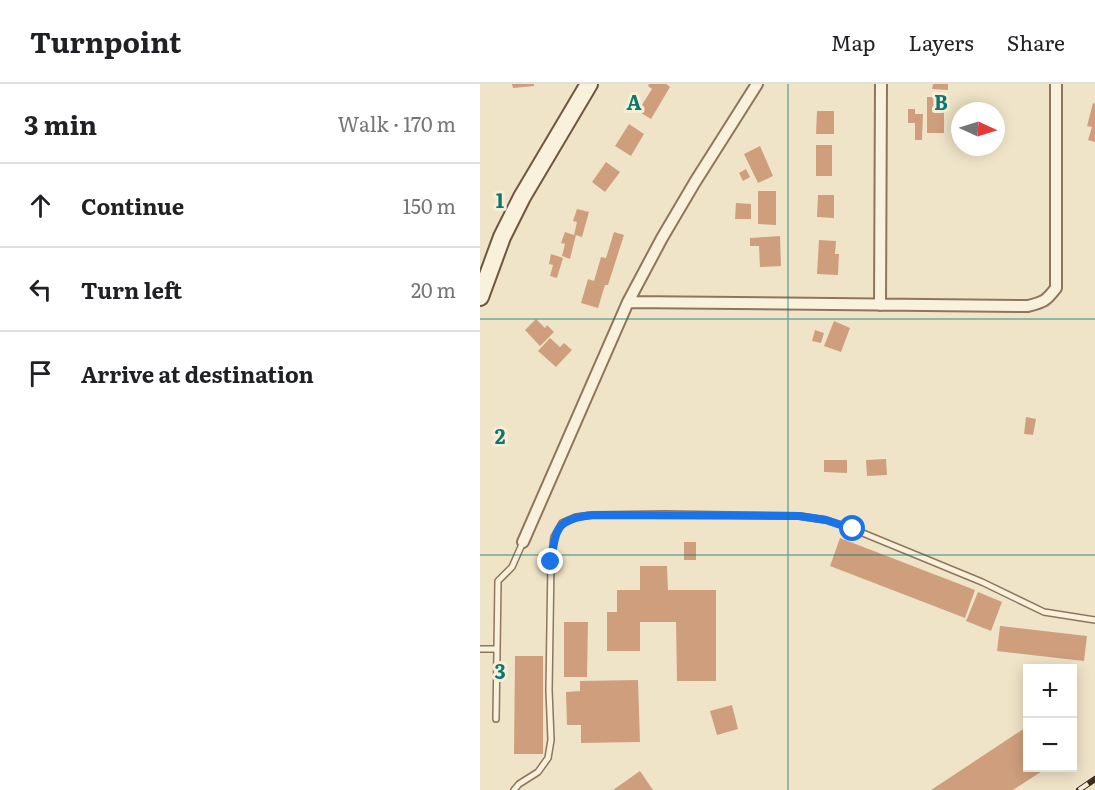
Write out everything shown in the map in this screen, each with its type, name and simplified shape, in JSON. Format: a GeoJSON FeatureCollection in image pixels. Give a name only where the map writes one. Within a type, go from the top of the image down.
{"type":"FeatureCollection","features":[{"type":"Feature","properties":{"kind":"main road"},"geometry":{"type":"LineString","coordinates":[[480,297],[502,237],[522,197],[589,84]]}},
{"type":"Feature","properties":{"kind":"street"},"geometry":{"type":"LineString","coordinates":[[523,542],[628,302],[662,238],[757,84]]}},
{"type":"Feature","properties":{"kind":"street"},"geometry":{"type":"LineString","coordinates":[[880,305],[881,84]]}},
{"type":"Feature","properties":{"kind":"street"},"geometry":{"type":"LineString","coordinates":[[628,302],[1028,306],[1043,302],[1056,288],[1056,84]]}},
{"type":"Feature","properties":{"kind":"lane"},"geometry":{"type":"LineString","coordinates":[[514,790],[519,783],[538,772],[548,758],[551,740],[549,690],[551,562],[555,537],[562,523],[576,517],[754,515],[799,516],[826,520],[982,582],[1044,612],[1095,620]]}},
{"type":"Feature","properties":{"kind":"lane"},"geometry":{"type":"LineString","coordinates":[[496,719],[498,581],[512,567],[523,542]]}},
{"type":"Feature","properties":{"kind":"lane"},"geometry":{"type":"LineString","coordinates":[[480,649],[497,649]]}},
{"type":"Feature","properties":{"kind":"building"},"geometry":{"type":"Polygon","coordinates":[[[512,84],[534,84],[534,86],[513,88],[512,84]]]}},
{"type":"Feature","properties":{"kind":"building"},"geometry":{"type":"Polygon","coordinates":[[[649,84],[666,84],[670,87],[651,119],[638,111],[652,89],[648,86],[649,84]]]}},
{"type":"Feature","properties":{"kind":"building"},"geometry":{"type":"Polygon","coordinates":[[[933,84],[948,84],[948,90],[932,89],[933,84]]]}},
{"type":"Feature","properties":{"kind":"building"},"geometry":{"type":"Polygon","coordinates":[[[927,97],[944,97],[944,133],[927,133],[927,97]]]}},
{"type":"Feature","properties":{"kind":"building"},"geometry":{"type":"Polygon","coordinates":[[[1093,103],[1095,104],[1095,142],[1088,140],[1092,127],[1087,126],[1093,103]]]}},
{"type":"Feature","properties":{"kind":"building"},"geometry":{"type":"Polygon","coordinates":[[[908,109],[915,109],[915,114],[923,114],[922,140],[915,140],[915,123],[908,123],[908,109]]]}},
{"type":"Feature","properties":{"kind":"building"},"geometry":{"type":"Polygon","coordinates":[[[817,111],[834,111],[834,134],[816,134],[817,111]]]}},
{"type":"Feature","properties":{"kind":"building"},"geometry":{"type":"Polygon","coordinates":[[[629,124],[644,134],[631,156],[615,146],[629,124]]]}},
{"type":"Feature","properties":{"kind":"building"},"geometry":{"type":"Polygon","coordinates":[[[816,145],[832,145],[832,176],[816,176],[816,145]]]}},
{"type":"Feature","properties":{"kind":"building"},"geometry":{"type":"Polygon","coordinates":[[[760,146],[773,176],[758,183],[744,154],[760,146]]]}},
{"type":"Feature","properties":{"kind":"building"},"geometry":{"type":"Polygon","coordinates":[[[606,162],[620,172],[605,192],[592,182],[606,162]]]}},
{"type":"Feature","properties":{"kind":"building"},"geometry":{"type":"Polygon","coordinates":[[[746,169],[750,177],[743,181],[739,173],[746,169]]]}},
{"type":"Feature","properties":{"kind":"building"},"geometry":{"type":"Polygon","coordinates":[[[758,191],[776,191],[776,225],[758,224],[758,191]]]}},
{"type":"Feature","properties":{"kind":"building"},"geometry":{"type":"Polygon","coordinates":[[[818,195],[834,195],[834,218],[817,217],[818,195]]]}},
{"type":"Feature","properties":{"kind":"building"},"geometry":{"type":"Polygon","coordinates":[[[736,203],[751,204],[751,219],[735,219],[736,203]]]}},
{"type":"Feature","properties":{"kind":"building"},"geometry":{"type":"Polygon","coordinates":[[[577,209],[589,212],[582,237],[576,235],[570,259],[562,256],[565,244],[561,243],[565,232],[574,235],[577,222],[573,221],[577,209]]]}},
{"type":"Feature","properties":{"kind":"building"},"geometry":{"type":"Polygon","coordinates":[[[614,232],[624,235],[598,308],[581,303],[588,279],[594,281],[601,257],[606,258],[614,232]]]}},
{"type":"Feature","properties":{"kind":"building"},"geometry":{"type":"Polygon","coordinates":[[[780,236],[781,266],[760,267],[759,246],[750,246],[750,238],[780,236]]]}},
{"type":"Feature","properties":{"kind":"building"},"geometry":{"type":"Polygon","coordinates":[[[819,240],[836,241],[835,254],[839,254],[838,275],[817,274],[819,240]]]}},
{"type":"Feature","properties":{"kind":"building"},"geometry":{"type":"Polygon","coordinates":[[[551,254],[563,258],[557,278],[550,276],[553,265],[549,264],[551,254]]]}},
{"type":"Feature","properties":{"kind":"building"},"geometry":{"type":"Polygon","coordinates":[[[536,319],[545,328],[547,325],[554,332],[540,346],[525,330],[536,319]]]}},
{"type":"Feature","properties":{"kind":"building"},"geometry":{"type":"Polygon","coordinates":[[[834,321],[850,328],[841,352],[824,346],[834,321]]]}},
{"type":"Feature","properties":{"kind":"building"},"geometry":{"type":"Polygon","coordinates":[[[815,330],[824,333],[821,343],[812,341],[815,330]]]}},
{"type":"Feature","properties":{"kind":"building"},"geometry":{"type":"Polygon","coordinates":[[[550,338],[560,347],[564,343],[572,350],[556,367],[538,351],[550,338]]]}},
{"type":"Feature","properties":{"kind":"building"},"geometry":{"type":"Polygon","coordinates":[[[1026,417],[1036,419],[1033,435],[1024,434],[1026,417]]]}},
{"type":"Feature","properties":{"kind":"building"},"geometry":{"type":"Polygon","coordinates":[[[886,459],[887,475],[867,476],[866,460],[886,459]]]}},
{"type":"Feature","properties":{"kind":"building"},"geometry":{"type":"Polygon","coordinates":[[[824,460],[847,460],[847,473],[824,472],[824,460]]]}},
{"type":"Feature","properties":{"kind":"building"},"geometry":{"type":"Polygon","coordinates":[[[840,538],[975,590],[965,618],[830,566],[840,538]]]}},
{"type":"Feature","properties":{"kind":"building"},"geometry":{"type":"Polygon","coordinates":[[[684,542],[696,542],[696,560],[684,560],[684,542]]]}},
{"type":"Feature","properties":{"kind":"building"},"geometry":{"type":"Polygon","coordinates":[[[640,566],[667,566],[668,590],[716,590],[716,681],[677,681],[676,622],[640,622],[640,651],[607,651],[607,612],[617,612],[617,590],[640,590],[640,566]]]}},
{"type":"Feature","properties":{"kind":"building"},"geometry":{"type":"Polygon","coordinates":[[[978,592],[1002,602],[991,631],[966,621],[978,592]]]}},
{"type":"Feature","properties":{"kind":"building"},"geometry":{"type":"Polygon","coordinates":[[[564,622],[588,622],[587,677],[564,677],[564,622]]]}},
{"type":"Feature","properties":{"kind":"building"},"geometry":{"type":"Polygon","coordinates":[[[1000,626],[1087,636],[1084,661],[997,651],[1000,626]]]}},
{"type":"Feature","properties":{"kind":"building"},"geometry":{"type":"Polygon","coordinates":[[[515,656],[543,656],[543,754],[514,754],[515,656]]]}},
{"type":"Feature","properties":{"kind":"building"},"geometry":{"type":"Polygon","coordinates":[[[638,680],[640,742],[581,743],[581,725],[567,725],[566,692],[580,691],[580,681],[638,680]]]}},
{"type":"Feature","properties":{"kind":"building"},"geometry":{"type":"Polygon","coordinates":[[[732,705],[738,729],[717,735],[710,711],[732,705]]]}},
{"type":"Feature","properties":{"kind":"building"},"geometry":{"type":"Polygon","coordinates":[[[1023,729],[1023,772],[1041,772],[1013,790],[931,790],[1023,729]]]}},
{"type":"Feature","properties":{"kind":"building"},"geometry":{"type":"Polygon","coordinates":[[[640,771],[653,790],[613,790],[640,771]]]}},
{"type":"Feature","properties":{"kind":"railway"},"geometry":{"type":"LineString","coordinates":[[1079,790],[1095,779]]}},
{"type":"Feature","properties":{"kind":"route"},"geometry":{"type":"LineString","coordinates":[[551,562],[555,537],[562,523],[576,517],[593,515],[799,516],[826,520],[853,529]]}}]}
